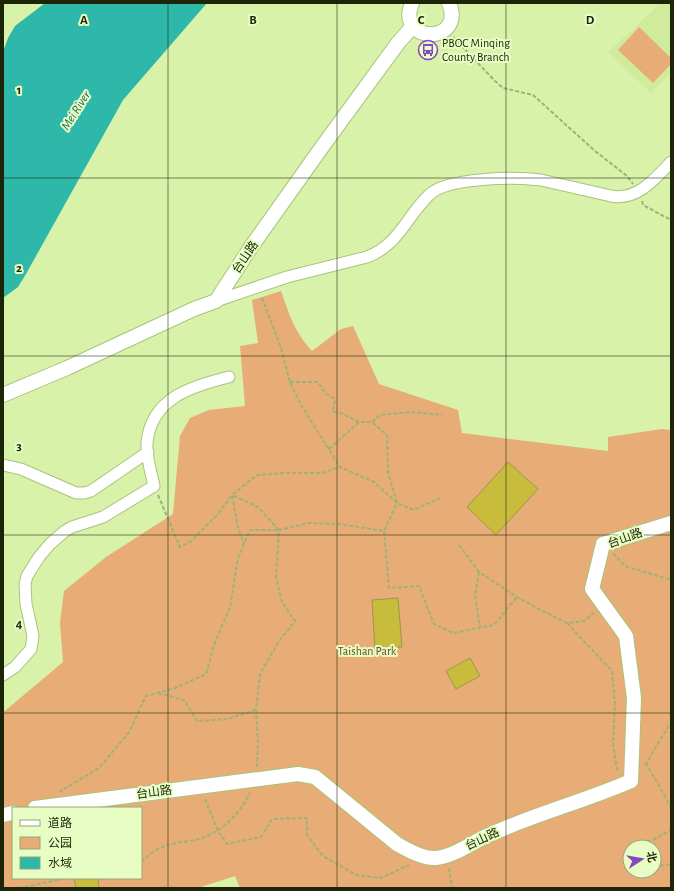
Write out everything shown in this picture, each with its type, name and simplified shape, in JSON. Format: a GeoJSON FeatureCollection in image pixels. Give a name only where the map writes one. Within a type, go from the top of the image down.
{"type":"FeatureCollection","features":[{"type":"Feature","properties":{"kind":"street"},"geometry":{"type":"LineString","coordinates":[[412,3],[409,16],[412,26],[426,35],[440,33],[445,29],[449,24],[454,5]]}},
{"type":"Feature","properties":{"kind":"street","name":"台山路"},"geometry":{"type":"LineString","coordinates":[[216,301],[251,247],[322,147],[412,26]]}},
{"type":"Feature","properties":{"kind":"street"},"geometry":{"type":"LineString","coordinates":[[3,395],[67,368],[194,309],[257,286],[375,254],[393,240],[430,194],[445,186],[494,179],[530,178],[617,197],[628,196],[651,183],[671,162]]}},
{"type":"Feature","properties":{"kind":"street"},"geometry":{"type":"LineString","coordinates":[[3,675],[15,667],[31,649],[33,636],[26,604],[25,584],[27,576],[39,557],[50,544],[65,531],[103,517],[154,486],[148,452],[149,434],[152,424],[164,405],[172,398],[202,383],[229,377]]}},
{"type":"Feature","properties":{"kind":"street"},"geometry":{"type":"LineString","coordinates":[[3,465],[21,469],[76,492],[84,493],[97,487],[148,452]]}},
{"type":"Feature","properties":{"kind":"street","name":"台山路"},"geometry":{"type":"LineString","coordinates":[[42,807],[256,778],[298,774],[315,777],[397,844],[407,850],[435,858],[446,856],[489,835],[627,783],[634,698],[626,636],[592,589],[603,544],[671,523]]}},
{"type":"Feature","properties":{"kind":"path"},"geometry":{"type":"LineString","coordinates":[[445,29],[495,81],[504,88],[534,95],[595,151],[627,176],[639,191],[643,205],[671,220]]}},
{"type":"Feature","properties":{"kind":"path"},"geometry":{"type":"LineString","coordinates":[[257,286],[280,344],[290,382],[301,405],[340,468],[374,482],[397,503],[414,510],[440,498]]}},
{"type":"Feature","properties":{"kind":"path"},"geometry":{"type":"LineString","coordinates":[[290,382],[318,382],[325,393],[335,399],[334,412],[341,413],[359,422],[372,422],[387,435],[388,472],[397,503],[384,531],[389,588],[418,586],[434,624],[453,633],[494,625],[518,597]]}},
{"type":"Feature","properties":{"kind":"path"},"geometry":{"type":"LineString","coordinates":[[372,422],[380,415],[411,412],[442,415]]}},
{"type":"Feature","properties":{"kind":"path"},"geometry":{"type":"LineString","coordinates":[[329,449],[359,422]]}},
{"type":"Feature","properties":{"kind":"path"},"geometry":{"type":"LineString","coordinates":[[154,486],[180,547],[190,542],[219,513],[232,494],[258,475],[322,473],[340,468]]}},
{"type":"Feature","properties":{"kind":"path"},"geometry":{"type":"LineString","coordinates":[[142,860],[163,846],[200,838],[218,831],[230,820],[247,800],[256,778],[258,743],[256,710],[260,674],[279,641],[295,621],[282,602],[276,578],[279,530],[258,508],[232,494]]}},
{"type":"Feature","properties":{"kind":"path"},"geometry":{"type":"LineString","coordinates":[[232,494],[238,527],[244,544]]}},
{"type":"Feature","properties":{"kind":"path"},"geometry":{"type":"LineString","coordinates":[[59,792],[99,768],[129,732],[146,696],[175,688],[206,674],[214,645],[230,607],[238,558],[250,530],[279,530],[309,523],[339,524],[384,531]]}},
{"type":"Feature","properties":{"kind":"path"},"geometry":{"type":"LineString","coordinates":[[603,544],[625,566],[671,580]]}},
{"type":"Feature","properties":{"kind":"path"},"geometry":{"type":"LineString","coordinates":[[459,545],[479,572],[518,597],[567,623],[612,671],[615,705],[613,743],[616,764],[627,783],[640,774],[671,722]]}},
{"type":"Feature","properties":{"kind":"path"},"geometry":{"type":"LineString","coordinates":[[479,572],[475,596],[480,627]]}},
{"type":"Feature","properties":{"kind":"path"},"geometry":{"type":"LineString","coordinates":[[567,623],[584,620],[604,606]]}},
{"type":"Feature","properties":{"kind":"path"},"geometry":{"type":"LineString","coordinates":[[157,693],[184,700],[197,721],[228,719],[256,710]]}},
{"type":"Feature","properties":{"kind":"path"},"geometry":{"type":"LineString","coordinates":[[646,762],[671,807]]}},
{"type":"Feature","properties":{"kind":"path"},"geometry":{"type":"LineString","coordinates":[[200,786],[218,831],[227,844],[261,837],[272,818],[307,818],[307,835],[323,856],[356,875],[381,878],[424,856]]}},
{"type":"Feature","properties":{"kind":"path"},"geometry":{"type":"LineString","coordinates":[[655,839],[671,830]]}},
{"type":"Feature","properties":{"kind":"path"},"geometry":{"type":"LineString","coordinates":[[446,856],[451,875],[452,888]]}},
{"type":"Feature","properties":{"kind":"path"},"geometry":{"type":"LineString","coordinates":[[19,888],[62,879]]}},
{"type":"Feature","properties":{"kind":"shaded area"},"geometry":{"type":"Polygon","coordinates":[[[661,3],[671,3],[671,72],[651,93],[608,52],[661,3]]]}},
{"type":"Feature","properties":{"kind":"green space"},"geometry":{"type":"Polygon","coordinates":[[[639,27],[671,58],[671,64],[653,83],[618,50],[639,27]]]}},
{"type":"Feature","properties":{"kind":"green space","name":"Taishan Park"},"geometry":{"type":"Polygon","coordinates":[[[281,291],[297,330],[312,351],[341,329],[353,326],[379,384],[458,410],[462,433],[608,451],[608,437],[662,429],[671,430],[671,888],[240,888],[235,876],[198,888],[3,888],[3,711],[63,662],[60,623],[64,591],[106,557],[173,514],[180,436],[190,418],[209,410],[245,406],[240,346],[258,343],[252,300],[281,291]]]}},
{"type":"Feature","properties":{"kind":"water","name":"Mei River"},"geometry":{"type":"Polygon","coordinates":[[[45,3],[207,3],[123,100],[26,274],[18,287],[3,298],[4,49],[15,26],[45,3]]]}},
{"type":"Feature","properties":{"kind":"building"},"geometry":{"type":"Polygon","coordinates":[[[508,462],[538,489],[496,535],[467,507],[508,462]]]}},
{"type":"Feature","properties":{"kind":"building"},"geometry":{"type":"Polygon","coordinates":[[[398,598],[402,647],[375,649],[372,600],[398,598]]]}},
{"type":"Feature","properties":{"kind":"building"},"geometry":{"type":"Polygon","coordinates":[[[470,658],[480,676],[456,689],[446,671],[470,658]]]}},
{"type":"Feature","properties":{"kind":"building"},"geometry":{"type":"Polygon","coordinates":[[[74,879],[98,879],[99,888],[76,888],[74,879]]]}},
{"type":"Feature","properties":{"kind":"place","name":"PBOC Minqing County Branch"},"geometry":{"type":"Point","coordinates":[428,50]}}]}
